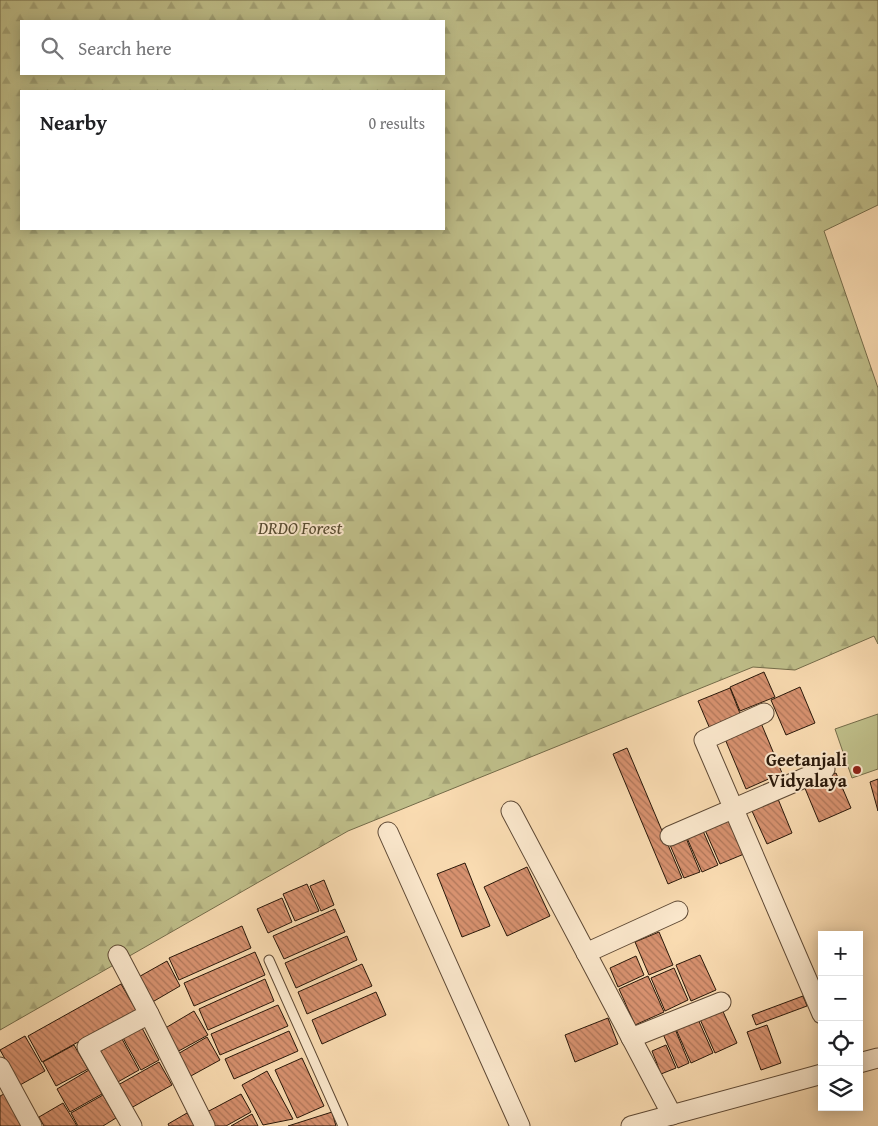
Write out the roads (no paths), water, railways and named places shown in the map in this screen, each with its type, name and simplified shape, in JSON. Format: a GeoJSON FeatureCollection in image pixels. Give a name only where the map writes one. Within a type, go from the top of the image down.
{"type":"FeatureCollection","features":[{"type":"Feature","properties":{"kind":"street"},"geometry":{"type":"LineString","coordinates":[[764,714],[704,740],[818,1005]]}},
{"type":"Feature","properties":{"kind":"street"},"geometry":{"type":"LineString","coordinates":[[670,836],[824,769]]}},
{"type":"Feature","properties":{"kind":"street"},"geometry":{"type":"LineString","coordinates":[[510,811],[672,1114]]}},
{"type":"Feature","properties":{"kind":"street"},"geometry":{"type":"LineString","coordinates":[[388,832],[520,1126]]}},
{"type":"Feature","properties":{"kind":"street"},"geometry":{"type":"LineString","coordinates":[[586,953],[678,911]]}},
{"type":"Feature","properties":{"kind":"street"},"geometry":{"type":"LineString","coordinates":[[118,956],[205,1126]]}},
{"type":"Feature","properties":{"kind":"street"},"geometry":{"type":"LineString","coordinates":[[631,1038],[721,1002]]}},
{"type":"Feature","properties":{"kind":"street"},"geometry":{"type":"LineString","coordinates":[[132,1126],[87,1047],[149,1014]]}},
{"type":"Feature","properties":{"kind":"street"},"geometry":{"type":"LineString","coordinates":[[863,1062],[878,1058]]}},
{"type":"Feature","properties":{"kind":"street"},"geometry":{"type":"LineString","coordinates":[[0,1067],[32,1126]]}},
{"type":"Feature","properties":{"kind":"street"},"geometry":{"type":"LineString","coordinates":[[631,1126],[818,1075]]}},
{"type":"Feature","properties":{"kind":"lane"},"geometry":{"type":"LineString","coordinates":[[269,960],[342,1126]]}},
{"type":"Feature","properties":{"kind":"place","name":"Geetanjali Vidyalaya"},"geometry":{"type":"Point","coordinates":[857,770]}},
{"type":"Feature","properties":{"kind":"park label","name":"DRDO Forest"},"geometry":{"type":"Point","coordinates":[300,528]}}]}
